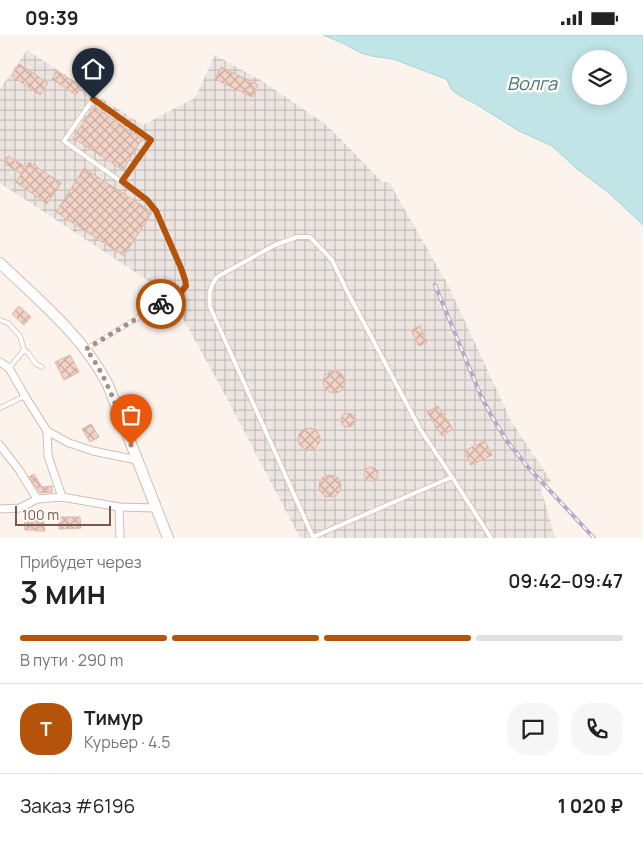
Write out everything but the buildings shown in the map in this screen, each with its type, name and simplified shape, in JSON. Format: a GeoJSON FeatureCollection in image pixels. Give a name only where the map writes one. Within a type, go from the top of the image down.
{"type":"FeatureCollection","features":[{"type":"Feature","properties":{"kind":"street"},"geometry":{"type":"LineString","coordinates":[[0,263],[68,329],[86,349],[100,370],[108,385],[168,538]]}},
{"type":"Feature","properties":{"kind":"street"},"geometry":{"type":"LineString","coordinates":[[0,362],[9,367],[48,431],[69,443],[93,451],[137,460]]}},
{"type":"Feature","properties":{"kind":"street"},"geometry":{"type":"LineString","coordinates":[[48,431],[48,456],[62,497]]}},
{"type":"Feature","properties":{"kind":"street"},"geometry":{"type":"LineString","coordinates":[[0,445],[19,470],[37,499]]}},
{"type":"Feature","properties":{"kind":"street"},"geometry":{"type":"LineString","coordinates":[[0,509],[20,508],[37,499],[62,497],[119,507],[156,508]]}},
{"type":"Feature","properties":{"kind":"street"},"geometry":{"type":"LineString","coordinates":[[119,507],[120,538]]}},
{"type":"Feature","properties":{"kind":"lane"},"geometry":{"type":"LineString","coordinates":[[86,349],[181,292],[186,286],[181,268],[156,211],[147,200],[64,141],[93,99],[151,140],[122,181]]}},
{"type":"Feature","properties":{"kind":"lane"},"geometry":{"type":"LineString","coordinates":[[452,477],[313,537],[210,307],[209,295],[211,286],[217,277],[275,245],[297,237],[310,237],[332,260],[420,429],[452,477],[491,538]]}},
{"type":"Feature","properties":{"kind":"lane"},"geometry":{"type":"LineString","coordinates":[[0,321],[8,323],[20,336],[24,350],[36,364],[42,367]]}},
{"type":"Feature","properties":{"kind":"lane"},"geometry":{"type":"LineString","coordinates":[[9,367],[24,350]]}},
{"type":"Feature","properties":{"kind":"lane"},"geometry":{"type":"LineString","coordinates":[[0,408],[25,396]]}},
{"type":"Feature","properties":{"kind":"shaded area"},"geometry":{"type":"Polygon","coordinates":[[[27,50],[143,125],[195,98],[215,55],[262,81],[328,126],[382,182],[389,182],[449,287],[511,421],[551,481],[541,489],[555,538],[300,538],[222,389],[170,295],[0,183],[0,89],[27,50]]]}},
{"type":"Feature","properties":{"kind":"water","name":"Волга"},"geometry":{"type":"Polygon","coordinates":[[[323,35],[643,35],[643,225],[609,193],[577,169],[552,146],[519,131],[460,96],[452,90],[446,79],[393,59],[361,53],[323,35]]]}},
{"type":"Feature","properties":{"kind":"railway"},"geometry":{"type":"LineString","coordinates":[[435,285],[481,396],[507,441],[527,466],[594,538]]}},
{"type":"Feature","properties":{"kind":"way so far"},"geometry":{"type":"LineString","coordinates":[[131,445],[108,385],[86,349],[161,304]]}},
{"type":"Feature","properties":{"kind":"route"},"geometry":{"type":"LineString","coordinates":[[93,99],[151,140],[122,181],[147,200],[156,211],[185,280],[186,286],[181,292],[161,304]]}}]}
